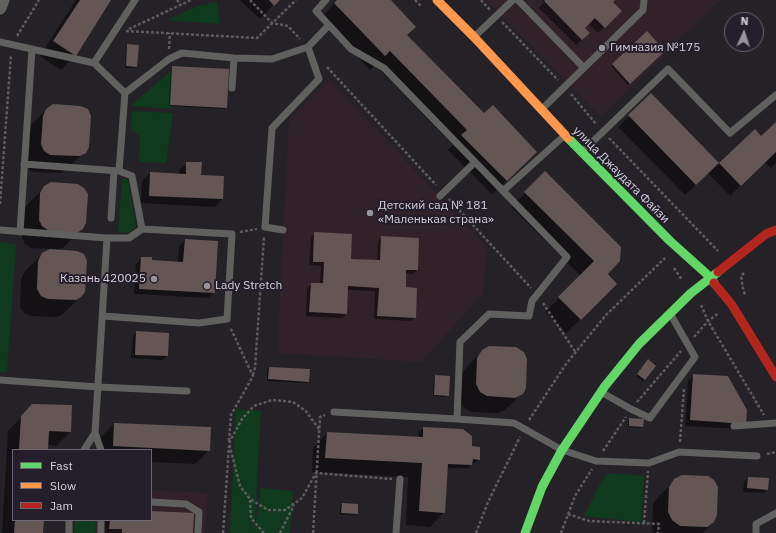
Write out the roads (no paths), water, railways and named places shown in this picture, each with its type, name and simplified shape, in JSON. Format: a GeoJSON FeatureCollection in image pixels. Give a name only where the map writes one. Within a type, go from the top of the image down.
{"type":"FeatureCollection","features":[{"type":"Feature","properties":{"kind":"street"},"geometry":{"type":"LineString","coordinates":[[0,8],[3,0]]}},
{"type":"Feature","properties":{"kind":"street","name":"улица Джаудата Файзи"},"geometry":{"type":"LineString","coordinates":[[437,0],[474,37],[565,135],[670,241],[710,277],[732,305],[776,377]]}},
{"type":"Feature","properties":{"kind":"street"},"geometry":{"type":"LineString","coordinates":[[525,533],[542,487],[562,450],[601,392],[639,344],[691,292],[766,234],[776,230]]}},
{"type":"Feature","properties":{"kind":"lane"},"geometry":{"type":"LineString","coordinates":[[94,63],[135,0]]}},
{"type":"Feature","properties":{"kind":"lane"},"geometry":{"type":"LineString","coordinates":[[326,0],[316,11],[351,49],[384,68],[567,257],[532,301],[529,316],[488,314],[460,342],[457,419]]}},
{"type":"Feature","properties":{"kind":"lane"},"geometry":{"type":"LineString","coordinates":[[474,37],[513,0]]}},
{"type":"Feature","properties":{"kind":"lane"},"geometry":{"type":"LineString","coordinates":[[518,0],[584,68]]}},
{"type":"Feature","properties":{"kind":"lane"},"geometry":{"type":"LineString","coordinates":[[542,110],[643,10],[644,0]]}},
{"type":"Feature","properties":{"kind":"lane"},"geometry":{"type":"LineString","coordinates":[[111,218],[125,93],[168,59],[182,53],[234,58],[272,59],[308,47],[329,25]]}},
{"type":"Feature","properties":{"kind":"lane"},"geometry":{"type":"LineString","coordinates":[[0,42],[94,63],[125,93]]}},
{"type":"Feature","properties":{"kind":"lane"},"geometry":{"type":"LineString","coordinates":[[283,230],[266,227],[272,128],[319,79],[308,47]]}},
{"type":"Feature","properties":{"kind":"lane"},"geometry":{"type":"LineString","coordinates":[[20,232],[32,49]]}},
{"type":"Feature","properties":{"kind":"lane"},"geometry":{"type":"LineString","coordinates":[[232,88],[234,58]]}},
{"type":"Feature","properties":{"kind":"lane"},"geometry":{"type":"LineString","coordinates":[[582,152],[668,69],[730,133],[776,95]]}},
{"type":"Feature","properties":{"kind":"lane"},"geometry":{"type":"LineString","coordinates":[[503,191],[565,135]]}},
{"type":"Feature","properties":{"kind":"lane"},"geometry":{"type":"LineString","coordinates":[[441,195],[475,162]]}},
{"type":"Feature","properties":{"kind":"lane"},"geometry":{"type":"LineString","coordinates":[[24,164],[117,171],[132,176],[142,229]]}},
{"type":"Feature","properties":{"kind":"lane"},"geometry":{"type":"LineString","coordinates":[[0,230],[107,238],[128,238],[142,229],[232,234],[227,319],[200,323],[104,316]]}},
{"type":"Feature","properties":{"kind":"lane"},"geometry":{"type":"LineString","coordinates":[[101,449],[95,433],[104,316],[107,238]]}},
{"type":"Feature","properties":{"kind":"lane"},"geometry":{"type":"LineString","coordinates":[[601,392],[631,410],[650,418],[695,357],[670,314]]}},
{"type":"Feature","properties":{"kind":"lane"},"geometry":{"type":"LineString","coordinates":[[0,380],[98,387],[187,391]]}},
{"type":"Feature","properties":{"kind":"lane"},"geometry":{"type":"LineString","coordinates":[[334,412],[514,423],[524,427],[562,450],[596,461],[649,463],[680,452],[757,456]]}},
{"type":"Feature","properties":{"kind":"lane"},"geometry":{"type":"LineString","coordinates":[[734,426],[773,424]]}},
{"type":"Feature","properties":{"kind":"lane"},"geometry":{"type":"LineString","coordinates":[[85,449],[95,433]]}},
{"type":"Feature","properties":{"kind":"lane"},"geometry":{"type":"LineString","coordinates":[[396,533],[400,479]]}},
{"type":"Feature","properties":{"kind":"lane"},"geometry":{"type":"LineString","coordinates":[[152,502],[186,504],[199,512],[198,533]]}},
{"type":"Feature","properties":{"kind":"lane"},"geometry":{"type":"LineString","coordinates":[[756,533],[756,524],[776,513]]}},
{"type":"Feature","properties":{"kind":"lane"},"geometry":{"type":"LineString","coordinates":[[69,521],[69,533]]}},
{"type":"Feature","properties":{"kind":"lane"},"geometry":{"type":"LineString","coordinates":[[101,521],[101,533]]}},
{"type":"Feature","properties":{"kind":"place","name":"Гимназия №175"},"geometry":{"type":"Point","coordinates":[602,48]}},
{"type":"Feature","properties":{"kind":"place","name":"Детский сад № 181 «Маленькая страна»"},"geometry":{"type":"Point","coordinates":[370,213]}},
{"type":"Feature","properties":{"kind":"place","name":"Казань 420025"},"geometry":{"type":"Point","coordinates":[154,279]}},
{"type":"Feature","properties":{"kind":"place","name":"Lady Stretch"},"geometry":{"type":"Point","coordinates":[207,286]}}]}
